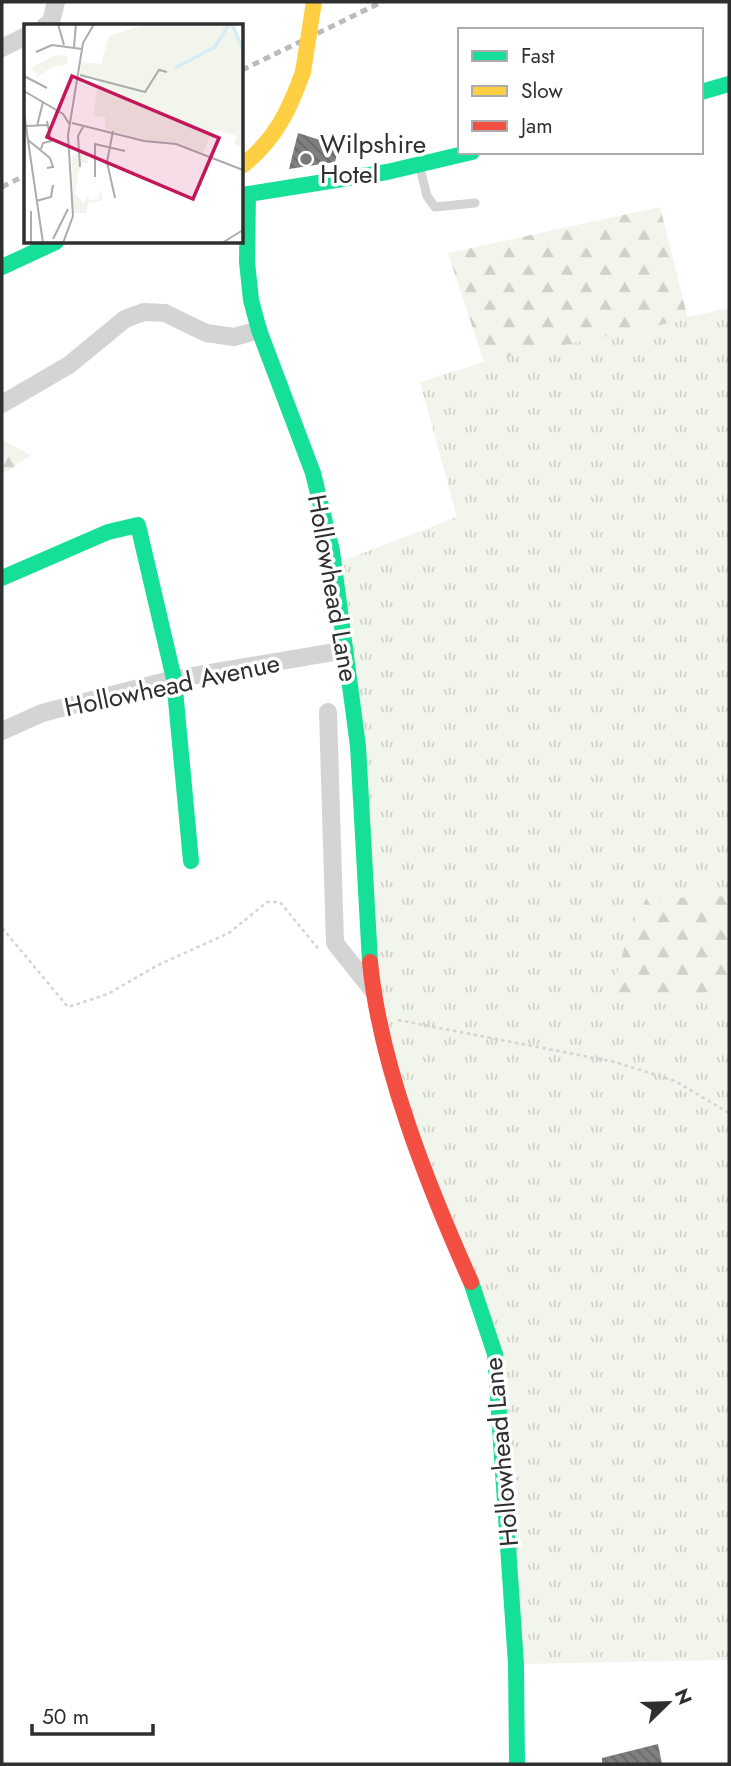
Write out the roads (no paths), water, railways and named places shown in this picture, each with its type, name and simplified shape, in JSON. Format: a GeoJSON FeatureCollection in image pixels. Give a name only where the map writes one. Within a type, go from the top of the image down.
{"type":"FeatureCollection","features":[{"type":"Feature","properties":{"kind":"main road"},"geometry":{"type":"LineString","coordinates":[[243,165],[264,149],[285,124],[303,72],[314,2]]}},
{"type":"Feature","properties":{"kind":"main road"},"geometry":{"type":"LineString","coordinates":[[703,91],[729,84]]}},
{"type":"Feature","properties":{"kind":"main road"},"geometry":{"type":"LineString","coordinates":[[245,195],[419,165],[464,154]]}},
{"type":"Feature","properties":{"kind":"main road","name":"Hollowhead Lane"},"geometry":{"type":"LineString","coordinates":[[245,195],[251,300],[259,330],[313,473],[332,551],[358,746],[377,1017],[411,1129],[448,1231],[475,1291],[495,1354],[517,1682],[517,1764]]}},
{"type":"Feature","properties":{"kind":"main road"},"geometry":{"type":"LineString","coordinates":[[2,267],[54,243]]}},
{"type":"Feature","properties":{"kind":"main road"},"geometry":{"type":"LineString","coordinates":[[2,578],[108,533],[138,525],[174,679],[191,861]]}},
{"type":"Feature","properties":{"kind":"street"},"geometry":{"type":"LineString","coordinates":[[48,24],[51,22],[56,2]]}},
{"type":"Feature","properties":{"kind":"street"},"geometry":{"type":"LineString","coordinates":[[2,48],[24,37]]}},
{"type":"Feature","properties":{"kind":"street"},"geometry":{"type":"LineString","coordinates":[[2,404],[69,365],[125,319],[144,312],[165,313],[206,333],[234,337],[259,330]]}},
{"type":"Feature","properties":{"kind":"street","name":"Hollowhead Avenue"},"geometry":{"type":"LineString","coordinates":[[2,731],[42,713],[174,679],[346,650]]}},
{"type":"Feature","properties":{"kind":"street","name":"Hollowhead Lane"},"geometry":{"type":"LineString","coordinates":[[328,712],[335,943],[374,992]]}},
{"type":"Feature","properties":{"kind":"lane"},"geometry":{"type":"LineString","coordinates":[[419,165],[427,196],[435,207],[475,203]]}},
{"type":"Feature","properties":{"kind":"railway"},"geometry":{"type":"LineString","coordinates":[[243,70],[382,2]]}},
{"type":"Feature","properties":{"kind":"railway"},"geometry":{"type":"LineString","coordinates":[[2,187],[24,176]]}},
{"type":"Feature","properties":{"kind":"place","name":"Wilpshire Hotel"},"geometry":{"type":"Point","coordinates":[306,159]}}]}
